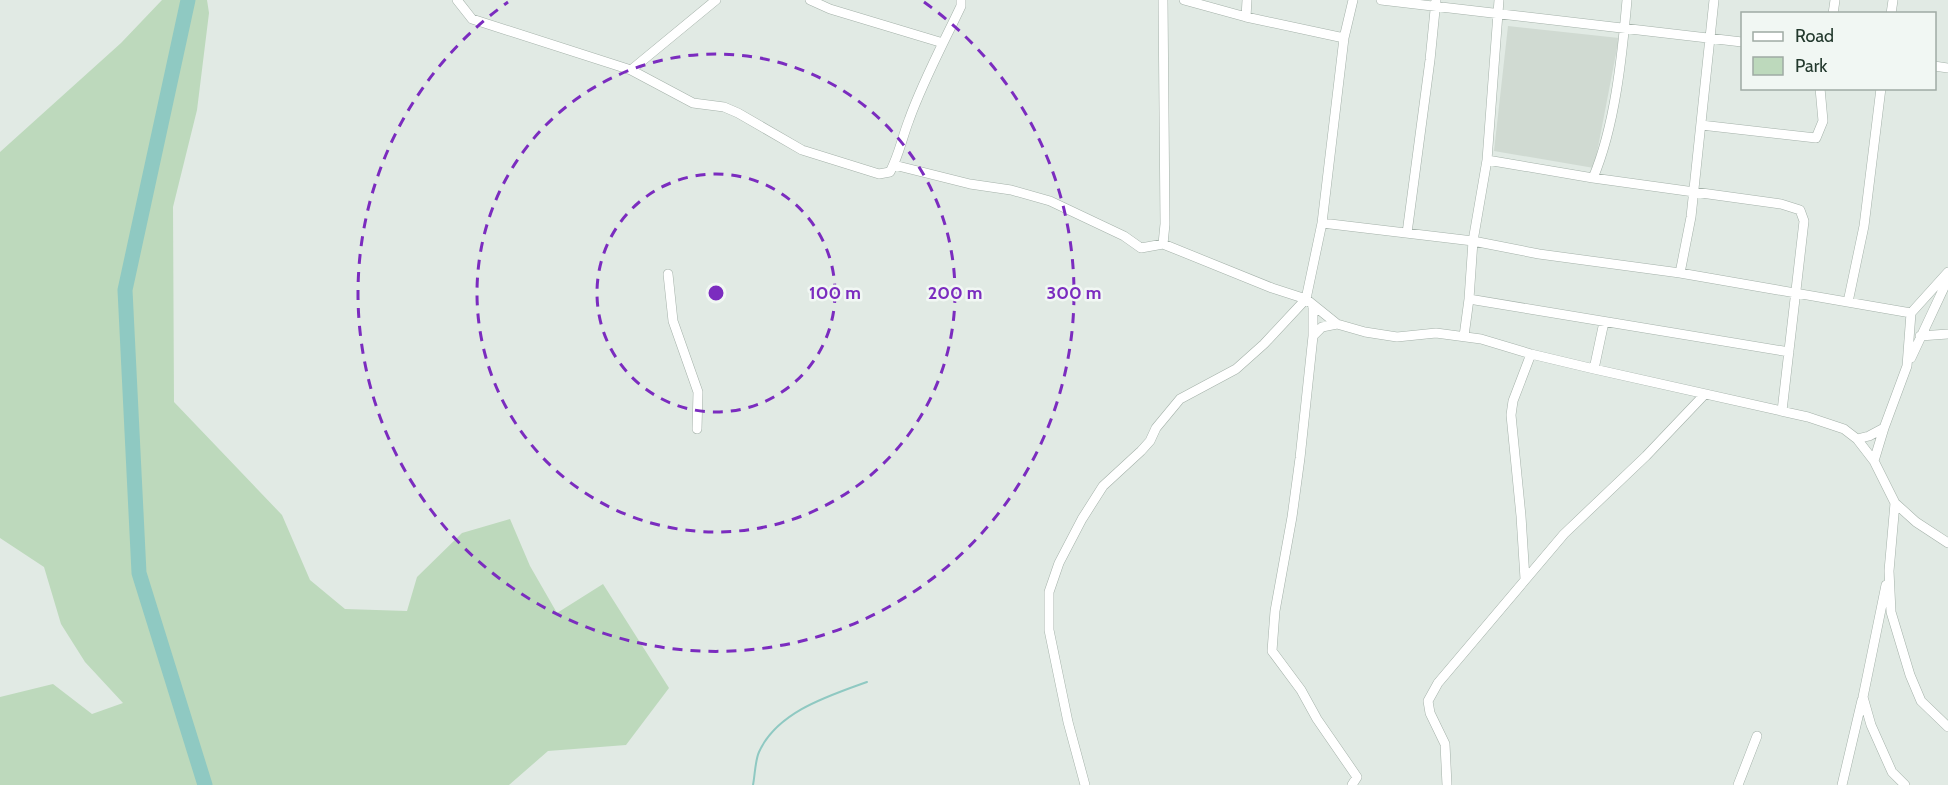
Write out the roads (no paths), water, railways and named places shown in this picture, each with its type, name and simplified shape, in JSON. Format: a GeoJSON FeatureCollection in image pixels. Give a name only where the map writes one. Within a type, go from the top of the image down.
{"type":"FeatureCollection","features":[{"type":"Feature","properties":{"kind":"street"},"geometry":{"type":"LineString","coordinates":[[457,0],[472,19],[631,70],[693,103],[724,107],[738,113],[802,150],[879,174],[890,172],[894,165],[902,146],[908,121],[961,6],[961,0]]}},
{"type":"Feature","properties":{"kind":"street"},"geometry":{"type":"LineString","coordinates":[[631,70],[717,0]]}},
{"type":"Feature","properties":{"kind":"street"},"geometry":{"type":"LineString","coordinates":[[810,0],[830,9],[943,43]]}},
{"type":"Feature","properties":{"kind":"street"},"geometry":{"type":"LineString","coordinates":[[1163,0],[1165,224],[1163,244]]}},
{"type":"Feature","properties":{"kind":"street"},"geometry":{"type":"LineString","coordinates":[[1184,0],[1246,17],[1344,38]]}},
{"type":"Feature","properties":{"kind":"street"},"geometry":{"type":"LineString","coordinates":[[1246,17],[1247,0]]}},
{"type":"Feature","properties":{"kind":"street"},"geometry":{"type":"LineString","coordinates":[[1352,785],[1357,777],[1317,720],[1301,690],[1272,651],[1275,611],[1300,458],[1313,336],[1309,302],[1322,223],[1344,38],[1353,0]]}},
{"type":"Feature","properties":{"kind":"street"},"geometry":{"type":"LineString","coordinates":[[1381,0],[1436,3],[1497,15],[1741,42]]}},
{"type":"Feature","properties":{"kind":"street"},"geometry":{"type":"LineString","coordinates":[[1464,336],[1473,241],[1487,160],[1499,0]]}},
{"type":"Feature","properties":{"kind":"street"},"geometry":{"type":"LineString","coordinates":[[1593,178],[1603,153],[1627,0]]}},
{"type":"Feature","properties":{"kind":"street"},"geometry":{"type":"LineString","coordinates":[[1680,273],[1691,217],[1714,0]]}},
{"type":"Feature","properties":{"kind":"street"},"geometry":{"type":"LineString","coordinates":[[1407,233],[1436,3]]}},
{"type":"Feature","properties":{"kind":"street"},"geometry":{"type":"LineString","coordinates":[[1701,125],[1816,138],[1823,121],[1820,90]]}},
{"type":"Feature","properties":{"kind":"street"},"geometry":{"type":"LineString","coordinates":[[1848,302],[1864,226],[1881,90]]}},
{"type":"Feature","properties":{"kind":"street"},"geometry":{"type":"LineString","coordinates":[[1487,160],[1593,178],[1781,204],[1800,210],[1804,221],[1782,411]]}},
{"type":"Feature","properties":{"kind":"street"},"geometry":{"type":"LineString","coordinates":[[894,165],[970,184],[1011,190],[1050,201],[1124,236],[1141,248],[1163,244],[1309,302],[1337,324],[1365,332],[1397,337],[1436,333],[1481,339],[1531,354],[1782,411],[1844,429],[1857,439],[1874,461],[1895,503],[1917,522],[1948,543]]}},
{"type":"Feature","properties":{"kind":"street"},"geometry":{"type":"LineString","coordinates":[[1322,223],[1473,241],[1539,254],[1680,273],[1911,313]]}},
{"type":"Feature","properties":{"kind":"street"},"geometry":{"type":"LineString","coordinates":[[1907,366],[1911,313],[1948,272]]}},
{"type":"Feature","properties":{"kind":"street"},"geometry":{"type":"LineString","coordinates":[[669,274],[673,321],[698,392],[697,429]]}},
{"type":"Feature","properties":{"kind":"street"},"geometry":{"type":"LineString","coordinates":[[1874,461],[1907,366],[1948,279]]}},
{"type":"Feature","properties":{"kind":"street"},"geometry":{"type":"LineString","coordinates":[[1469,299],[1789,352]]}},
{"type":"Feature","properties":{"kind":"street"},"geometry":{"type":"LineString","coordinates":[[1085,785],[1068,722],[1048,630],[1049,592],[1059,563],[1103,486],[1150,441],[1156,428],[1180,399],[1236,369],[1309,302]]}},
{"type":"Feature","properties":{"kind":"street"},"geometry":{"type":"LineString","coordinates":[[1594,369],[1604,322]]}},
{"type":"Feature","properties":{"kind":"street"},"geometry":{"type":"LineString","coordinates":[[1313,336],[1322,327],[1337,324]]}},
{"type":"Feature","properties":{"kind":"street"},"geometry":{"type":"LineString","coordinates":[[1920,336],[1948,334]]}},
{"type":"Feature","properties":{"kind":"street"},"geometry":{"type":"LineString","coordinates":[[1525,579],[1511,415],[1513,401],[1531,354]]}},
{"type":"Feature","properties":{"kind":"street"},"geometry":{"type":"LineString","coordinates":[[1447,785],[1445,744],[1430,713],[1428,701],[1445,672],[1564,534],[1646,456],[1705,394]]}},
{"type":"Feature","properties":{"kind":"street"},"geometry":{"type":"LineString","coordinates":[[1857,439],[1884,428]]}},
{"type":"Feature","properties":{"kind":"street"},"geometry":{"type":"LineString","coordinates":[[1842,785],[1863,698],[1889,571],[1895,503]]}},
{"type":"Feature","properties":{"kind":"street"},"geometry":{"type":"LineString","coordinates":[[1889,571],[1891,612],[1910,675],[1922,701],[1948,727]]}},
{"type":"Feature","properties":{"kind":"street"},"geometry":{"type":"LineString","coordinates":[[1863,698],[1871,725],[1892,772],[1905,785]]}},
{"type":"Feature","properties":{"kind":"street"},"geometry":{"type":"LineString","coordinates":[[1738,785],[1757,736]]}},
{"type":"Feature","properties":{"kind":"waterway"},"geometry":{"type":"LineString","coordinates":[[188,0],[125,290],[139,573],[205,785]]}},
{"type":"Feature","properties":{"kind":"waterway"},"geometry":{"type":"LineString","coordinates":[[753,785],[759,752],[767,738],[778,726],[805,707],[867,682]]}}]}
